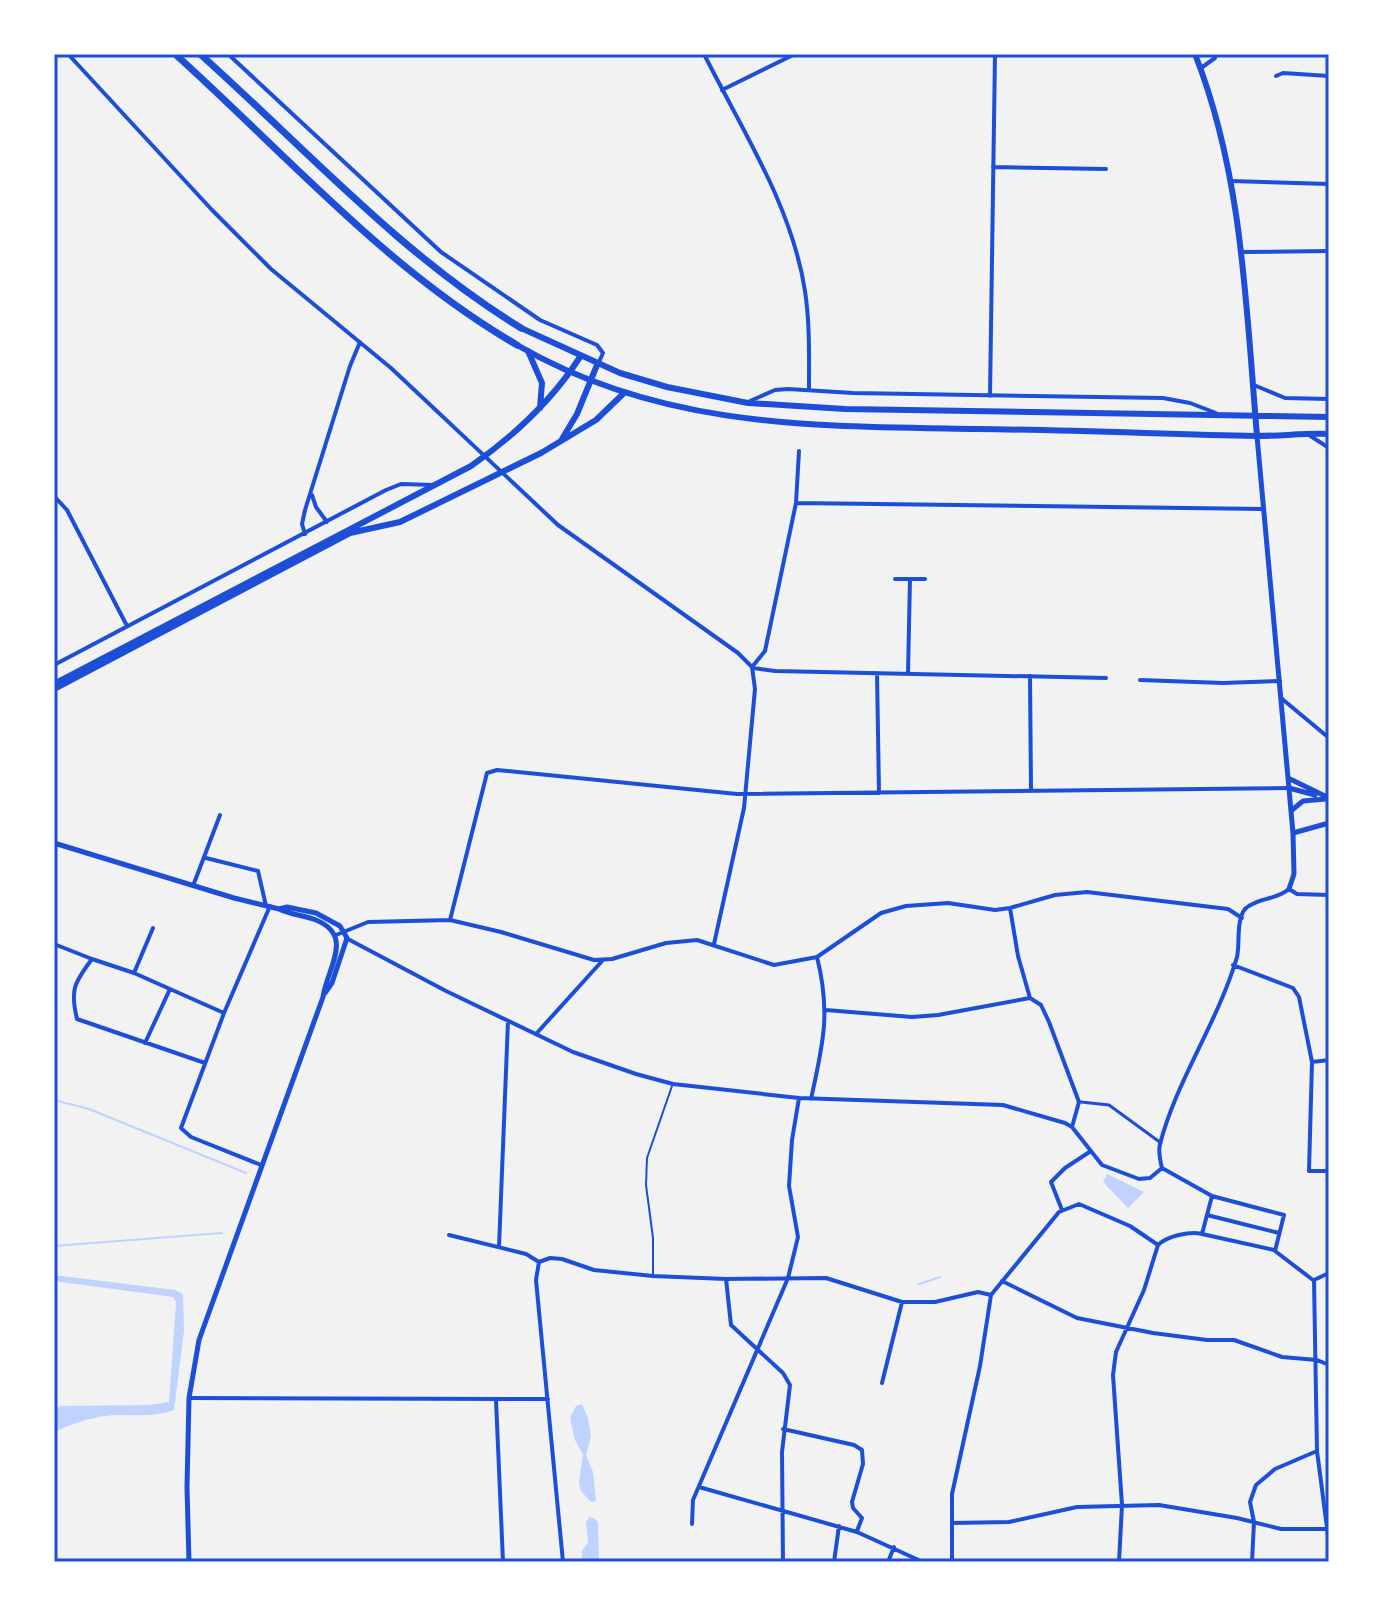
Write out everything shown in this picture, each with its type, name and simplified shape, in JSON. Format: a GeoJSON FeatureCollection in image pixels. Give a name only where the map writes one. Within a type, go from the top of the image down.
{"type":"FeatureCollection","features":[{"type":"Feature","properties":{"kind":"highway"},"geometry":{"type":"LineString","coordinates":[[175,54],[389,254],[435,291],[517,345]]}},
{"type":"Feature","properties":{"kind":"highway"},"geometry":{"type":"LineString","coordinates":[[200,54],[399,240],[459,289],[521,328]]}},
{"type":"Feature","properties":{"kind":"main road"},"geometry":{"type":"LineString","coordinates":[[1195,54],[1211,98],[1231,181],[1241,252],[1257,436]]}},
{"type":"Feature","properties":{"kind":"main road"},"geometry":{"type":"LineString","coordinates":[[521,328],[597,365],[667,387],[748,403],[845,409],[1329,417]]}},
{"type":"Feature","properties":{"kind":"main road"},"geometry":{"type":"LineString","coordinates":[[517,345],[570,373],[624,393],[694,411],[780,423],[1257,436],[1329,434]]}},
{"type":"Feature","properties":{"kind":"main road"},"geometry":{"type":"LineString","coordinates":[[528,351],[542,383],[539,410]]}},
{"type":"Feature","properties":{"kind":"main road"},"geometry":{"type":"LineString","coordinates":[[54,686],[374,515],[400,505],[484,457],[508,440],[539,410],[580,357]]}},
{"type":"Feature","properties":{"kind":"main road"},"geometry":{"type":"LineString","coordinates":[[559,442],[574,422],[597,365]]}},
{"type":"Feature","properties":{"kind":"main road"},"geometry":{"type":"LineString","coordinates":[[54,686],[350,533],[400,522],[500,473],[596,420],[624,393]]}},
{"type":"Feature","properties":{"kind":"street"},"geometry":{"type":"LineString","coordinates":[[68,54],[242,242],[360,342],[580,543],[738,653],[752,667],[775,671],[1106,678]]}},
{"type":"Feature","properties":{"kind":"street"},"geometry":{"type":"LineString","coordinates":[[228,54],[441,252],[540,320],[597,345],[603,353],[597,365]]}},
{"type":"Feature","properties":{"kind":"street"},"geometry":{"type":"LineString","coordinates":[[704,54],[778,201],[792,236],[807,309],[809,390]]}},
{"type":"Feature","properties":{"kind":"street"},"geometry":{"type":"LineString","coordinates":[[722,90],[795,54]]}},
{"type":"Feature","properties":{"kind":"street"},"geometry":{"type":"LineString","coordinates":[[990,396],[995,54]]}},
{"type":"Feature","properties":{"kind":"street"},"geometry":{"type":"LineString","coordinates":[[1200,68],[1216,54]]}},
{"type":"Feature","properties":{"kind":"street"},"geometry":{"type":"LineString","coordinates":[[1276,76],[1283,73],[1329,76]]}},
{"type":"Feature","properties":{"kind":"street"},"geometry":{"type":"LineString","coordinates":[[993,167],[1106,169]]}},
{"type":"Feature","properties":{"kind":"street"},"geometry":{"type":"LineString","coordinates":[[1231,181],[1329,184]]}},
{"type":"Feature","properties":{"kind":"street"},"geometry":{"type":"LineString","coordinates":[[1241,252],[1329,251]]}},
{"type":"Feature","properties":{"kind":"street"},"geometry":{"type":"LineString","coordinates":[[305,534],[302,524],[360,342]]}},
{"type":"Feature","properties":{"kind":"street"},"geometry":{"type":"LineString","coordinates":[[1253,385],[1285,398],[1329,399]]}},
{"type":"Feature","properties":{"kind":"street"},"geometry":{"type":"LineString","coordinates":[[748,403],[775,390],[1163,398],[1190,403],[1219,415]]}},
{"type":"Feature","properties":{"kind":"street"},"geometry":{"type":"LineString","coordinates":[[1307,433],[1329,448]]}},
{"type":"Feature","properties":{"kind":"street"},"geometry":{"type":"LineString","coordinates":[[1257,436],[1293,833],[1294,874],[1289,889],[1248,907],[1242,918],[1237,957],[1227,987],[1182,1086],[1159,1156],[1162,1168],[1212,1196],[1284,1215],[1275,1251]]}},
{"type":"Feature","properties":{"kind":"street"},"geometry":{"type":"LineString","coordinates":[[714,944],[745,793],[755,689],[752,667],[765,651],[796,503],[799,451]]}},
{"type":"Feature","properties":{"kind":"street"},"geometry":{"type":"LineString","coordinates":[[54,665],[401,484],[437,485]]}},
{"type":"Feature","properties":{"kind":"street"},"geometry":{"type":"LineString","coordinates":[[312,493],[316,507],[327,522]]}},
{"type":"Feature","properties":{"kind":"street"},"geometry":{"type":"LineString","coordinates":[[54,496],[67,510],[127,626]]}},
{"type":"Feature","properties":{"kind":"street"},"geometry":{"type":"LineString","coordinates":[[796,503],[1263,509]]}},
{"type":"Feature","properties":{"kind":"street"},"geometry":{"type":"LineString","coordinates":[[895,579],[925,579]]}},
{"type":"Feature","properties":{"kind":"street"},"geometry":{"type":"LineString","coordinates":[[908,674],[910,579]]}},
{"type":"Feature","properties":{"kind":"street"},"geometry":{"type":"LineString","coordinates":[[877,673],[879,793]]}},
{"type":"Feature","properties":{"kind":"street"},"geometry":{"type":"LineString","coordinates":[[1030,676],[1031,790]]}},
{"type":"Feature","properties":{"kind":"street"},"geometry":{"type":"LineString","coordinates":[[1140,680],[1223,683],[1280,681]]}},
{"type":"Feature","properties":{"kind":"street"},"geometry":{"type":"LineString","coordinates":[[1281,698],[1329,738]]}},
{"type":"Feature","properties":{"kind":"street"},"geometry":{"type":"LineString","coordinates":[[450,920],[487,773],[506,771],[745,793],[1289,788],[1329,798]]}},
{"type":"Feature","properties":{"kind":"street"},"geometry":{"type":"LineString","coordinates":[[1288,778],[1329,798]]}},
{"type":"Feature","properties":{"kind":"street"},"geometry":{"type":"LineString","coordinates":[[1291,811],[1303,801],[1329,798]]}},
{"type":"Feature","properties":{"kind":"street"},"geometry":{"type":"LineString","coordinates":[[193,886],[220,815]]}},
{"type":"Feature","properties":{"kind":"street"},"geometry":{"type":"LineString","coordinates":[[1293,833],[1329,823]]}},
{"type":"Feature","properties":{"kind":"street"},"geometry":{"type":"LineString","coordinates":[[54,843],[316,920],[330,927],[336,935],[536,1034],[598,1062],[673,1084],[811,1099],[1003,1105],[1072,1127],[1100,1163],[1139,1179],[1150,1178],[1162,1168]]}},
{"type":"Feature","properties":{"kind":"street"},"geometry":{"type":"LineString","coordinates":[[206,858],[258,871],[268,906],[181,1128],[183,1132],[261,1165]]}},
{"type":"Feature","properties":{"kind":"street"},"geometry":{"type":"LineString","coordinates":[[1289,889],[1297,894],[1329,895]]}},
{"type":"Feature","properties":{"kind":"street"},"geometry":{"type":"LineString","coordinates":[[336,935],[368,922],[450,920],[594,960],[682,940],[697,940],[774,965],[817,957],[872,917],[889,910],[948,903],[995,910],[1055,895],[1087,892],[1228,909],[1242,918]]}},
{"type":"Feature","properties":{"kind":"street"},"geometry":{"type":"LineString","coordinates":[[189,1562],[189,1398],[199,1340],[347,938],[334,921],[316,913],[287,907],[279,909]]}},
{"type":"Feature","properties":{"kind":"street"},"geometry":{"type":"LineString","coordinates":[[1010,908],[1018,956],[1030,998],[1041,1005],[1079,1102],[1072,1127]]}},
{"type":"Feature","properties":{"kind":"street"},"geometry":{"type":"LineString","coordinates":[[134,973],[153,928]]}},
{"type":"Feature","properties":{"kind":"street"},"geometry":{"type":"LineString","coordinates":[[323,997],[325,981],[335,955],[336,935]]}},
{"type":"Feature","properties":{"kind":"street"},"geometry":{"type":"LineString","coordinates":[[54,944],[134,973],[224,1013]]}},
{"type":"Feature","properties":{"kind":"street"},"geometry":{"type":"LineString","coordinates":[[811,1099],[823,1047],[826,1010],[817,957]]}},
{"type":"Feature","properties":{"kind":"street"},"geometry":{"type":"LineString","coordinates":[[92,959],[74,988],[72,1000],[77,1019],[205,1063]]}},
{"type":"Feature","properties":{"kind":"street"},"geometry":{"type":"LineString","coordinates":[[536,1034],[603,960]]}},
{"type":"Feature","properties":{"kind":"street"},"geometry":{"type":"LineString","coordinates":[[1233,965],[1293,988],[1299,997],[1312,1062],[1309,1171],[1329,1171]]}},
{"type":"Feature","properties":{"kind":"street"},"geometry":{"type":"LineString","coordinates":[[145,1043],[170,989]]}},
{"type":"Feature","properties":{"kind":"street"},"geometry":{"type":"LineString","coordinates":[[826,1010],[912,1017],[1030,998]]}},
{"type":"Feature","properties":{"kind":"street"},"geometry":{"type":"LineString","coordinates":[[499,1247],[508,1021]]}},
{"type":"Feature","properties":{"kind":"street"},"geometry":{"type":"LineString","coordinates":[[1312,1062],[1329,1060]]}},
{"type":"Feature","properties":{"kind":"street"},"geometry":{"type":"LineString","coordinates":[[692,1524],[693,1500],[788,1278],[798,1237],[789,1186],[799,1098]]}},
{"type":"Feature","properties":{"kind":"street"},"geometry":{"type":"LineString","coordinates":[[1079,1102],[1109,1105],[1161,1143]]}},
{"type":"Feature","properties":{"kind":"street"},"geometry":{"type":"LineString","coordinates":[[1062,1210],[1051,1182],[1065,1168],[1091,1151]]}},
{"type":"Feature","properties":{"kind":"street"},"geometry":{"type":"LineString","coordinates":[[1202,1234],[1212,1196]]}},
{"type":"Feature","properties":{"kind":"street"},"geometry":{"type":"LineString","coordinates":[[952,1562],[952,1494],[980,1366],[991,1295],[1068,1206],[1079,1204],[1130,1226],[1158,1245]]}},
{"type":"Feature","properties":{"kind":"street"},"geometry":{"type":"LineString","coordinates":[[1207,1215],[1279,1233]]}},
{"type":"Feature","properties":{"kind":"street"},"geometry":{"type":"LineString","coordinates":[[1119,1562],[1122,1505],[1113,1375],[1116,1352],[1144,1290],[1158,1245],[1163,1240],[1195,1232],[1275,1251],[1314,1280]]}},
{"type":"Feature","properties":{"kind":"street"},"geometry":{"type":"LineString","coordinates":[[449,1235],[526,1254],[539,1262]]}},
{"type":"Feature","properties":{"kind":"street"},"geometry":{"type":"LineString","coordinates":[[539,1262],[550,1258],[562,1259],[594,1270],[653,1276],[826,1278],[902,1302],[935,1302],[978,1292],[991,1295]]}},
{"type":"Feature","properties":{"kind":"street"},"geometry":{"type":"LineString","coordinates":[[539,1262],[536,1280],[563,1562]]}},
{"type":"Feature","properties":{"kind":"street"},"geometry":{"type":"LineString","coordinates":[[1314,1280],[1329,1273]]}},
{"type":"Feature","properties":{"kind":"street"},"geometry":{"type":"LineString","coordinates":[[726,1279],[731,1325],[783,1373],[790,1385],[783,1429],[783,1562]]}},
{"type":"Feature","properties":{"kind":"street"},"geometry":{"type":"LineString","coordinates":[[1314,1280],[1317,1451],[1327,1504],[1329,1543]]}},
{"type":"Feature","properties":{"kind":"street"},"geometry":{"type":"LineString","coordinates":[[1002,1281],[1077,1318],[1177,1336],[1234,1340],[1282,1357],[1317,1360],[1329,1365]]}},
{"type":"Feature","properties":{"kind":"street"},"geometry":{"type":"LineString","coordinates":[[882,1383],[902,1302]]}},
{"type":"Feature","properties":{"kind":"street"},"geometry":{"type":"LineString","coordinates":[[189,1398],[548,1399]]}},
{"type":"Feature","properties":{"kind":"street"},"geometry":{"type":"LineString","coordinates":[[496,1400],[503,1562]]}},
{"type":"Feature","properties":{"kind":"street"},"geometry":{"type":"LineString","coordinates":[[783,1429],[854,1445],[862,1450],[863,1464],[852,1502],[862,1518],[857,1532]]}},
{"type":"Feature","properties":{"kind":"street"},"geometry":{"type":"LineString","coordinates":[[1252,1562],[1254,1522],[1250,1502],[1256,1485],[1275,1469],[1317,1451]]}},
{"type":"Feature","properties":{"kind":"street"},"geometry":{"type":"LineString","coordinates":[[699,1487],[857,1532],[923,1562]]}},
{"type":"Feature","properties":{"kind":"street"},"geometry":{"type":"LineString","coordinates":[[952,1523],[1009,1522],[1077,1507],[1122,1505],[1178,1506],[1281,1529],[1328,1529]]}},
{"type":"Feature","properties":{"kind":"street"},"geometry":{"type":"LineString","coordinates":[[834,1562],[839,1526]]}},
{"type":"Feature","properties":{"kind":"street"},"geometry":{"type":"LineString","coordinates":[[888,1562],[894,1547]]}},
{"type":"Feature","properties":{"kind":"lane"},"geometry":{"type":"LineString","coordinates":[[653,1276],[647,1158],[673,1084]]}},
{"type":"Feature","properties":{"kind":"water"},"geometry":{"type":"Polygon","coordinates":[[[1107,1174],[1144,1192],[1128,1208],[1103,1182],[1107,1174]]]}},
{"type":"Feature","properties":{"kind":"water"},"geometry":{"type":"Polygon","coordinates":[[[54,1275],[175,1290],[183,1294],[184,1331],[174,1410],[153,1415],[99,1417],[54,1432],[54,1409],[61,1406],[169,1402],[176,1302],[173,1297],[54,1281],[54,1275]]]}},
{"type":"Feature","properties":{"kind":"water"},"geometry":{"type":"Polygon","coordinates":[[[582,1404],[591,1437],[586,1455],[593,1472],[596,1501],[591,1502],[581,1491],[579,1482],[583,1455],[575,1440],[570,1418],[576,1406],[582,1404]]]}},
{"type":"Feature","properties":{"kind":"water"},"geometry":{"type":"Polygon","coordinates":[[[589,1517],[598,1522],[599,1562],[582,1562],[582,1551],[588,1542],[586,1523],[589,1517]]]}},
{"type":"Feature","properties":{"kind":"waterway"},"geometry":{"type":"LineString","coordinates":[[54,1100],[89,1109],[246,1173]]}},
{"type":"Feature","properties":{"kind":"waterway"},"geometry":{"type":"LineString","coordinates":[[54,1246],[222,1233]]}},
{"type":"Feature","properties":{"kind":"waterway"},"geometry":{"type":"LineString","coordinates":[[919,1284],[940,1277]]}}]}
